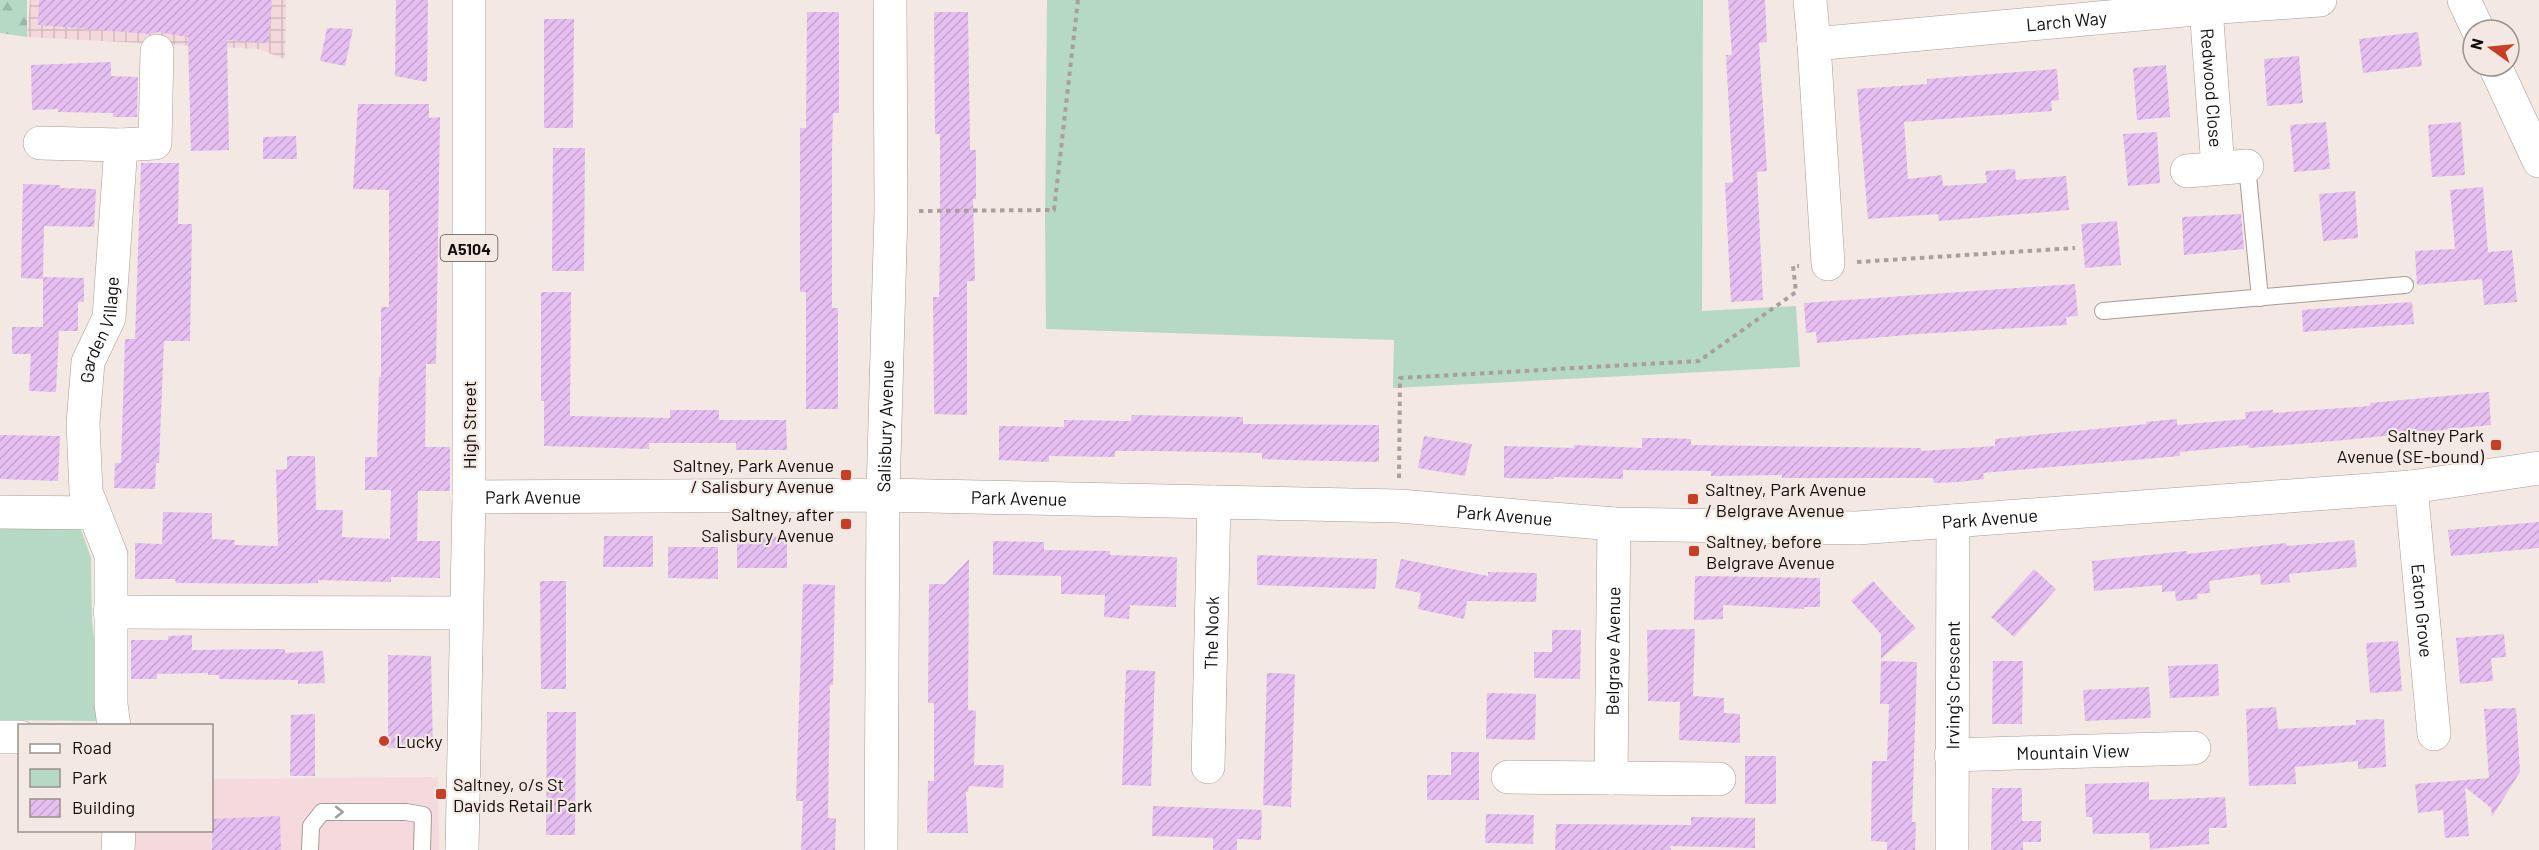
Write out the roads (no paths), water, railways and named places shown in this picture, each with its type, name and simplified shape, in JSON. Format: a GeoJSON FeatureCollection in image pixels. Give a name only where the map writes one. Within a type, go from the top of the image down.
{"type":"FeatureCollection","features":[{"type":"Feature","properties":{"kind":"street","name":"High Street"},"geometry":{"type":"LineString","coordinates":[[462,850],[469,496],[469,0]]}},
{"type":"Feature","properties":{"kind":"street","name":"Salisbury Avenue"},"geometry":{"type":"LineString","coordinates":[[881,850],[883,495],[891,211],[890,0]]}},
{"type":"Feature","properties":{"kind":"street"},"geometry":{"type":"LineString","coordinates":[[1810,0],[1828,264]]}},
{"type":"Feature","properties":{"kind":"street","name":"Larch Way"},"geometry":{"type":"LineString","coordinates":[[1814,44],[2206,8],[2320,0]]}},
{"type":"Feature","properties":{"kind":"street"},"geometry":{"type":"LineString","coordinates":[[2464,0],[2472,18]]}},
{"type":"Feature","properties":{"kind":"street","name":"Redwood Close"},"geometry":{"type":"LineString","coordinates":[[2206,8],[2217,168]]}},
{"type":"Feature","properties":{"kind":"street"},"geometry":{"type":"LineString","coordinates":[[40,143],[121,145],[156,143],[157,51]]}},
{"type":"Feature","properties":{"kind":"street"},"geometry":{"type":"LineString","coordinates":[[2501,78],[2539,161]]}},
{"type":"Feature","properties":{"kind":"street","name":"Garden Village"},"geometry":{"type":"LineString","coordinates":[[114,724],[111,704],[111,555],[86,492],[82,423],[88,362],[109,318],[121,145]]}},
{"type":"Feature","properties":{"kind":"street","name":"Park Avenue"},"geometry":{"type":"LineString","coordinates":[[469,496],[883,495],[1399,506],[1614,524],[1857,528],[2411,487],[2539,468]]}},
{"type":"Feature","properties":{"kind":"street","name":"Eaton Grove"},"geometry":{"type":"LineString","coordinates":[[2411,487],[2434,735]]}},
{"type":"Feature","properties":{"kind":"street","name":"The Nook"},"geometry":{"type":"LineString","coordinates":[[1208,766],[1214,502]]}},
{"type":"Feature","properties":{"kind":"street"},"geometry":{"type":"LineString","coordinates":[[0,512],[94,513]]}},
{"type":"Feature","properties":{"kind":"street","name":"Irving's Crescent"},"geometry":{"type":"LineString","coordinates":[[1952,850],[1953,521]]}},
{"type":"Feature","properties":{"kind":"street","name":"Belgrave Avenue"},"geometry":{"type":"LineString","coordinates":[[1611,778],[1614,524]]}},
{"type":"Feature","properties":{"kind":"street"},"geometry":{"type":"LineString","coordinates":[[110,612],[466,613]]}},
{"type":"Feature","properties":{"kind":"street"},"geometry":{"type":"LineString","coordinates":[[0,737],[18,737]]}},
{"type":"Feature","properties":{"kind":"street","name":"Mountain View"},"geometry":{"type":"LineString","coordinates":[[1951,755],[2194,748]]}},
{"type":"Feature","properties":{"kind":"street"},"geometry":{"type":"LineString","coordinates":[[1508,777],[1719,779]]}},
{"type":"Feature","properties":{"kind":"street"},"geometry":{"type":"LineString","coordinates":[[118,850],[119,832]]}},
{"type":"Feature","properties":{"kind":"lane"},"geometry":{"type":"LineString","coordinates":[[2217,168],[2260,298]]}},
{"type":"Feature","properties":{"kind":"lane"},"geometry":{"type":"LineString","coordinates":[[2103,311],[2405,285]]}},
{"type":"Feature","properties":{"kind":"lane"},"geometry":{"type":"LineString","coordinates":[[310,850],[311,826],[322,812],[406,812],[423,815],[422,850]]}},
{"type":"Feature","properties":{"kind":"place","name":"Saltney Park Avenue (SE-bound)"},"geometry":{"type":"Point","coordinates":[2496,445]}},
{"type":"Feature","properties":{"kind":"place","name":"Saltney, Park Avenue / Salisbury Avenue"},"geometry":{"type":"Point","coordinates":[846,475]}},
{"type":"Feature","properties":{"kind":"place","name":"Saltney, Park Avenue / Belgrave Avenue"},"geometry":{"type":"Point","coordinates":[1693,499]}},
{"type":"Feature","properties":{"kind":"place","name":"Saltney, after Salisbury Avenue"},"geometry":{"type":"Point","coordinates":[846,524]}},
{"type":"Feature","properties":{"kind":"place","name":"Saltney, before Belgrave Avenue"},"geometry":{"type":"Point","coordinates":[1694,551]}},
{"type":"Feature","properties":{"kind":"place","name":"Lucky"},"geometry":{"type":"Point","coordinates":[384,741]}},
{"type":"Feature","properties":{"kind":"place","name":"Saltney, o/s St Davids Retail Park"},"geometry":{"type":"Point","coordinates":[441,794]}}]}
